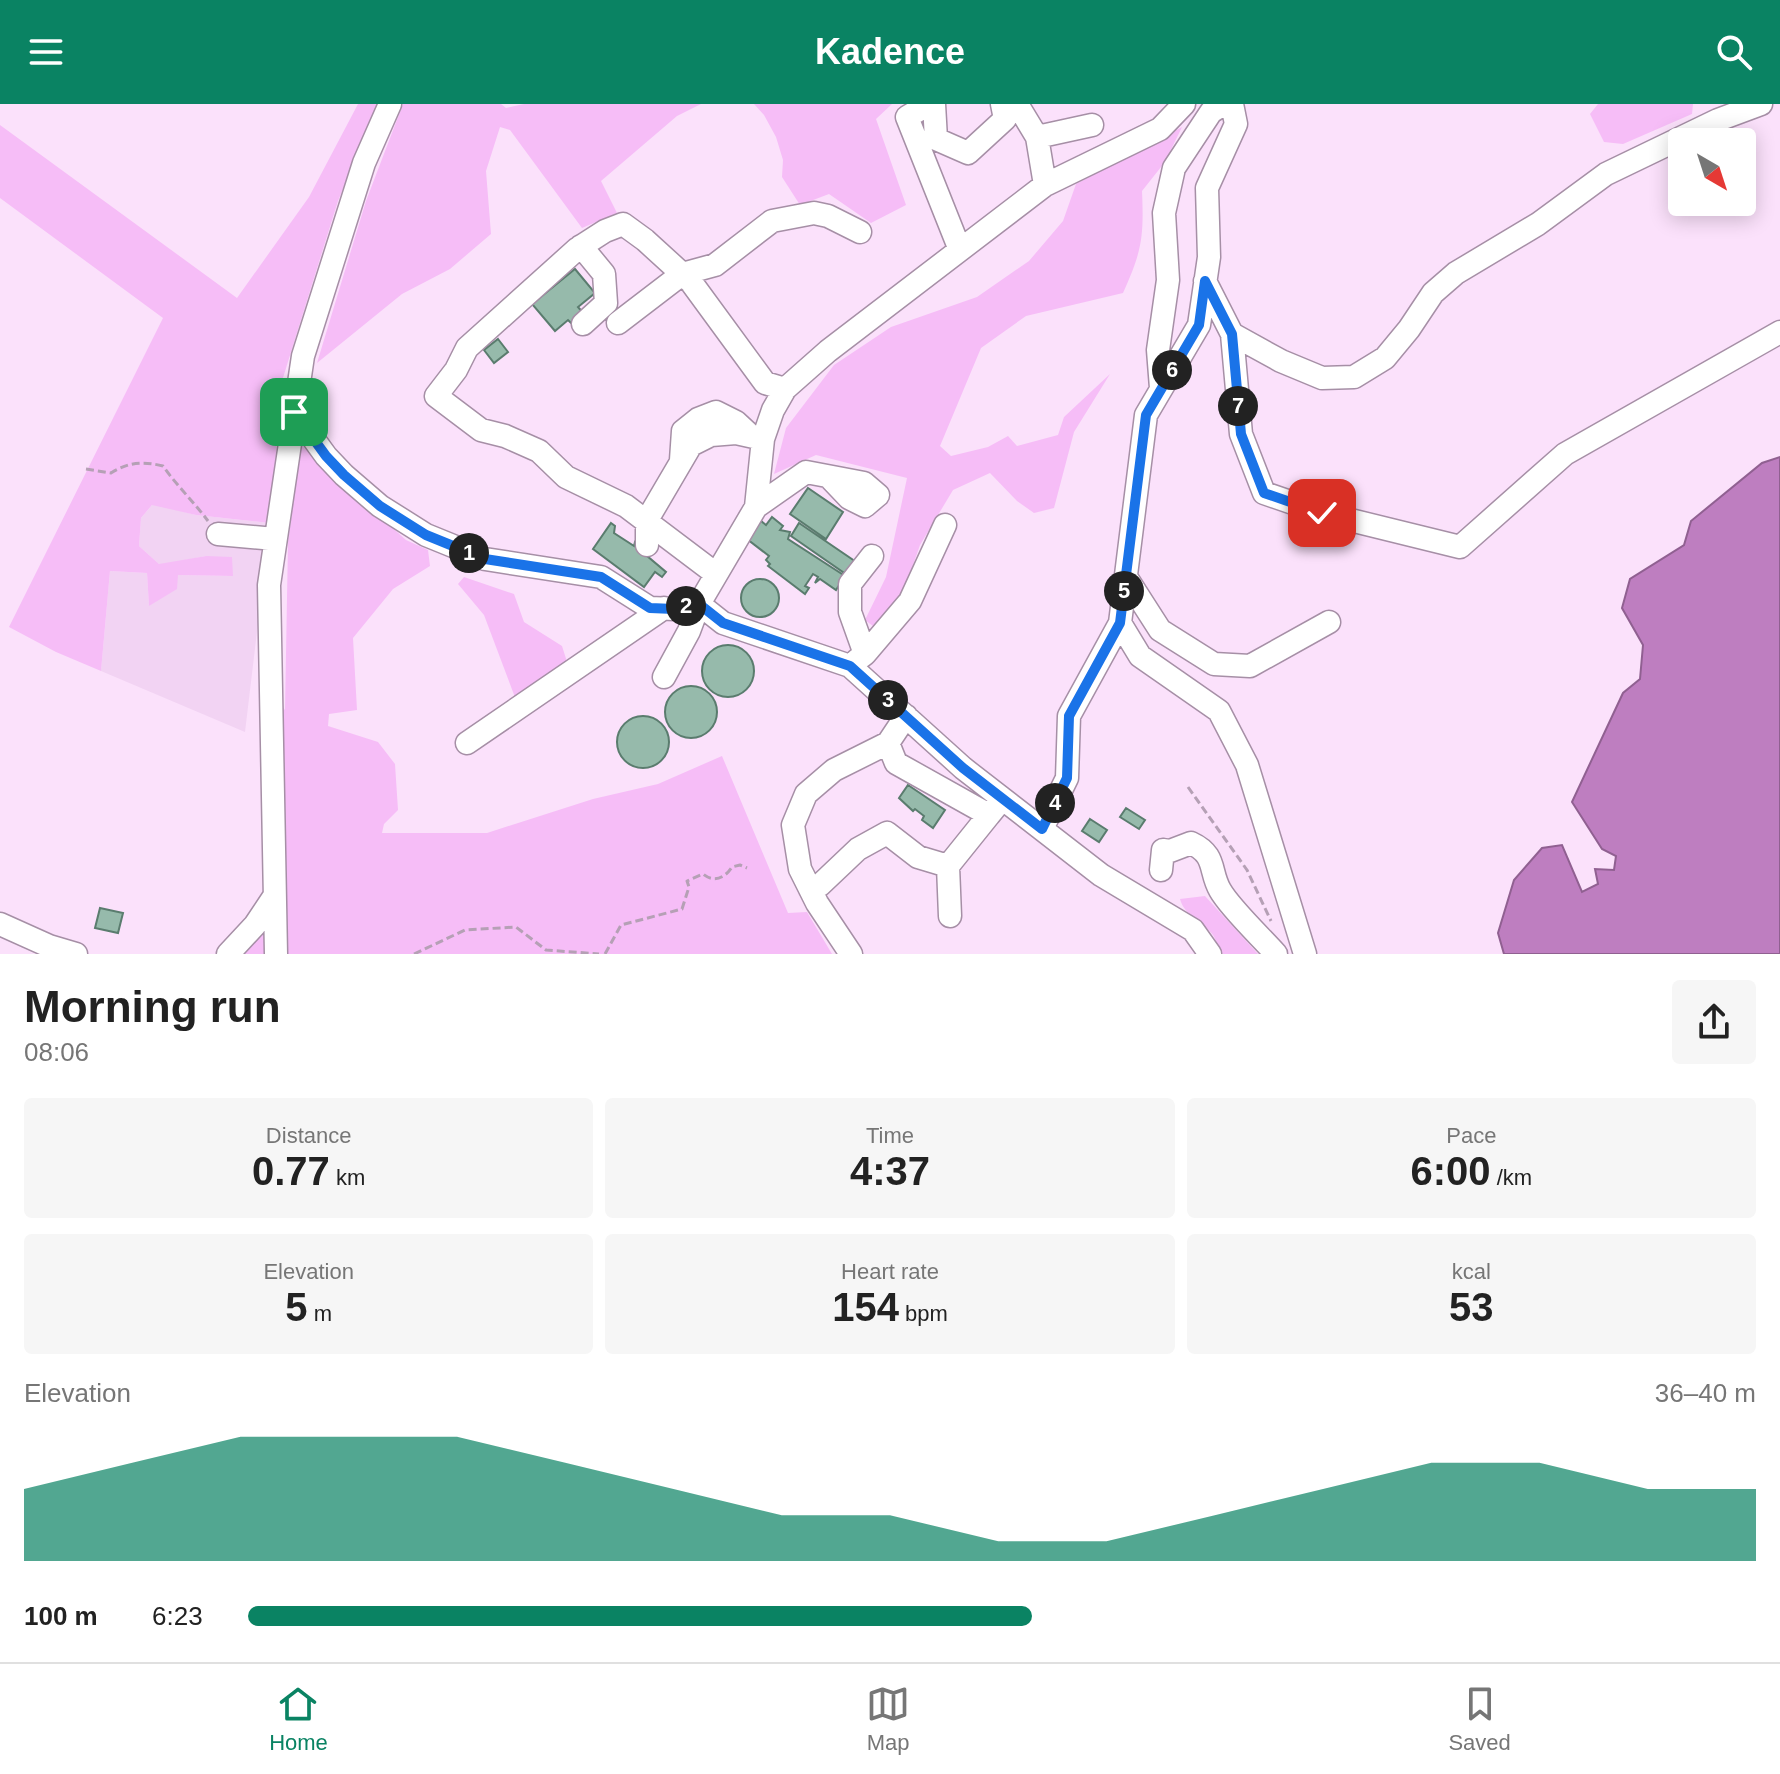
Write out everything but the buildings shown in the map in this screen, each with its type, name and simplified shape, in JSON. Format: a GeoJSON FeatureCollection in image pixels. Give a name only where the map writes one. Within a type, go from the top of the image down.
{"type":"FeatureCollection","features":[{"type":"Feature","properties":{"kind":"street"},"geometry":{"type":"LineString","coordinates":[[276,954],[269,585],[275,539],[308,341],[364,163],[390,104]]}},
{"type":"Feature","properties":{"kind":"street"},"geometry":{"type":"LineString","coordinates":[[960,250],[907,117],[932,104],[936,139],[968,153],[1005,119],[1002,104]]}},
{"type":"Feature","properties":{"kind":"street"},"geometry":{"type":"LineString","coordinates":[[1017,104],[1037,137],[1045,185]]}},
{"type":"Feature","properties":{"kind":"street"},"geometry":{"type":"LineString","coordinates":[[756,507],[757,438],[785,389],[828,351],[1045,185],[1160,129],[1184,104]]}},
{"type":"Feature","properties":{"kind":"street"},"geometry":{"type":"LineString","coordinates":[[1161,390],[1158,350],[1168,280],[1164,213],[1174,168],[1211,112],[1224,104]]}},
{"type":"Feature","properties":{"kind":"street"},"geometry":{"type":"LineString","coordinates":[[1042,829],[1067,778],[1069,716],[1120,623],[1146,415],[1199,325],[1209,257],[1207,188],[1236,124],[1232,104]]}},
{"type":"Feature","properties":{"kind":"street"},"geometry":{"type":"LineString","coordinates":[[1232,334],[1281,361],[1322,378],[1354,377],[1385,358],[1433,293],[1456,273],[1538,224],[1606,174],[1718,120],[1761,104]]}},
{"type":"Feature","properties":{"kind":"street"},"geometry":{"type":"LineString","coordinates":[[1037,137],[1092,125]]}},
{"type":"Feature","properties":{"kind":"street"},"geometry":{"type":"LineString","coordinates":[[618,323],[682,274],[715,265],[772,221],[814,213],[828,216],[860,232]]}},
{"type":"Feature","properties":{"kind":"street"},"geometry":{"type":"LineString","coordinates":[[716,574],[626,506],[566,477],[539,451],[505,436],[481,430],[436,396],[456,370],[467,348],[581,246],[623,224],[691,282],[765,383],[785,389]]}},
{"type":"Feature","properties":{"kind":"street"},"geometry":{"type":"LineString","coordinates":[[581,246],[604,274],[606,303],[583,324]]}},
{"type":"Feature","properties":{"kind":"street"},"geometry":{"type":"LineString","coordinates":[[1205,281],[1232,334],[1241,434],[1264,493],[1322,513],[1460,547],[1565,454],[1780,332]]}},
{"type":"Feature","properties":{"kind":"street"},"geometry":{"type":"LineString","coordinates":[[294,412],[344,475],[380,506],[426,535],[485,559],[601,577],[650,608],[699,604],[723,623],[858,660]]}},
{"type":"Feature","properties":{"kind":"street"},"geometry":{"type":"LineString","coordinates":[[647,545],[647,520],[691,445],[711,435],[736,433],[757,438]]}},
{"type":"Feature","properties":{"kind":"street"},"geometry":{"type":"LineString","coordinates":[[664,677],[689,631],[699,604],[756,507],[806,472],[829,477]]}},
{"type":"Feature","properties":{"kind":"street"},"geometry":{"type":"LineString","coordinates":[[858,660],[910,601],[945,525]]}},
{"type":"Feature","properties":{"kind":"street"},"geometry":{"type":"LineString","coordinates":[[218,534],[275,539]]}},
{"type":"Feature","properties":{"kind":"street"},"geometry":{"type":"LineString","coordinates":[[872,556],[850,584],[850,612],[858,660],[906,716],[939,732],[995,807]]}},
{"type":"Feature","properties":{"kind":"street"},"geometry":{"type":"LineString","coordinates":[[1126,577],[1160,630],[1214,664],[1250,666],[1329,622]]}},
{"type":"Feature","properties":{"kind":"street"},"geometry":{"type":"LineString","coordinates":[[467,743],[664,608]]}},
{"type":"Feature","properties":{"kind":"street"},"geometry":{"type":"LineString","coordinates":[[1120,623],[1140,656],[1219,711],[1247,765],[1305,954]]}},
{"type":"Feature","properties":{"kind":"street"},"geometry":{"type":"LineString","coordinates":[[851,954],[800,869],[793,825],[806,794],[834,770],[888,743],[906,716]]}},
{"type":"Feature","properties":{"kind":"street"},"geometry":{"type":"LineString","coordinates":[[888,743],[896,763],[1042,829],[1101,875],[1193,930],[1210,954]]}},
{"type":"Feature","properties":{"kind":"street"},"geometry":{"type":"LineString","coordinates":[[950,916],[948,866],[995,807]]}},
{"type":"Feature","properties":{"kind":"street"},"geometry":{"type":"LineString","coordinates":[[810,889],[820,885],[858,849],[887,833],[918,857],[948,866]]}},
{"type":"Feature","properties":{"kind":"street"},"geometry":{"type":"LineString","coordinates":[[1161,870],[1163,850],[1170,851],[1191,843],[1201,848],[1213,864],[1220,890],[1276,954]]}},
{"type":"Feature","properties":{"kind":"street"},"geometry":{"type":"LineString","coordinates":[[228,954],[255,925],[273,898]]}},
{"type":"Feature","properties":{"kind":"street"},"geometry":{"type":"LineString","coordinates":[[0,924],[49,946],[76,954]]}},
{"type":"Feature","properties":{"kind":"path"},"geometry":{"type":"LineString","coordinates":[[86,469],[111,473],[140,461],[163,466],[218,534]]}},
{"type":"Feature","properties":{"kind":"path"},"geometry":{"type":"LineString","coordinates":[[1188,787],[1247,870],[1274,929]]}},
{"type":"Feature","properties":{"kind":"path"},"geometry":{"type":"LineString","coordinates":[[605,954],[621,925],[682,909],[689,887],[687,881],[703,874],[707,878],[717,879],[727,875],[732,867],[740,865],[747,868]]}},
{"type":"Feature","properties":{"kind":"path"},"geometry":{"type":"LineString","coordinates":[[414,954],[465,930],[516,927],[547,952],[599,954]]}},
{"type":"Feature","properties":{"kind":"shaded area"},"geometry":{"type":"Polygon","coordinates":[[[358,104],[377,104],[338,201],[282,381],[270,523],[196,515],[152,505],[141,518],[139,546],[159,564],[206,556],[232,557],[233,576],[178,575],[177,589],[149,606],[147,573],[110,571],[101,671],[9,627],[163,318],[0,198],[0,125],[237,298],[309,197],[358,104]]]}},
{"type":"Feature","properties":{"kind":"shaded area"},"geometry":{"type":"Polygon","coordinates":[[[403,104],[501,104],[506,108],[524,104],[701,104],[677,116],[601,181],[617,213],[582,228],[510,130],[500,127],[486,171],[491,234],[450,269],[402,294],[317,363],[366,201],[403,104]]]}},
{"type":"Feature","properties":{"kind":"shaded area"},"geometry":{"type":"Polygon","coordinates":[[[754,104],[892,104],[876,119],[906,205],[871,223],[829,194],[800,205],[782,177],[783,160],[776,137],[754,104]]]}},
{"type":"Feature","properties":{"kind":"shaded area"},"geometry":{"type":"Polygon","coordinates":[[[1598,104],[1693,104],[1692,114],[1623,144],[1604,142],[1590,114],[1598,104]]]}},
{"type":"Feature","properties":{"kind":"shaded area"},"geometry":{"type":"Polygon","coordinates":[[[1182,127],[1165,162],[1142,191],[1140,244],[1123,293],[1026,316],[981,348],[940,446],[951,456],[988,447],[1008,436],[1017,446],[1058,435],[1064,417],[1110,374],[1074,432],[1054,508],[1034,513],[1017,501],[990,473],[953,490],[920,545],[903,594],[873,626],[865,620],[886,577],[907,478],[816,455],[774,474],[786,428],[834,365],[891,327],[977,297],[1029,261],[1063,221],[1076,184],[1182,127]]]}},
{"type":"Feature","properties":{"kind":"shaded area"},"geometry":{"type":"Polygon","coordinates":[[[301,445],[406,540],[428,550],[430,566],[393,589],[353,638],[357,710],[329,714],[328,726],[378,742],[395,764],[398,810],[384,824],[382,833],[487,833],[593,799],[658,784],[722,756],[788,913],[807,912],[832,954],[228,954],[273,898],[270,689],[285,710],[288,542],[301,445]]]}},
{"type":"Feature","properties":{"kind":"shaded area"},"geometry":{"type":"Polygon","coordinates":[[[1780,457],[1780,954],[1504,954],[1498,933],[1514,880],[1542,848],[1562,845],[1582,892],[1598,884],[1595,869],[1614,870],[1616,856],[1602,849],[1572,802],[1623,693],[1640,679],[1643,645],[1622,608],[1630,579],[1684,545],[1691,521],[1762,463],[1780,457]]]}},
{"type":"Feature","properties":{"kind":"shaded area"},"geometry":{"type":"Polygon","coordinates":[[[153,504],[196,515],[270,523],[245,732],[101,671],[110,571],[147,573],[149,606],[178,575],[232,576],[206,556],[160,565],[139,546],[141,518],[153,504]]]}},
{"type":"Feature","properties":{"kind":"shaded area"},"geometry":{"type":"Polygon","coordinates":[[[464,577],[514,594],[524,622],[562,646],[568,665],[516,700],[484,615],[458,584],[464,577]]]}},
{"type":"Feature","properties":{"kind":"shaded area"},"geometry":{"type":"Polygon","coordinates":[[[1205,896],[1258,954],[1223,954],[1213,935],[1186,910],[1180,899],[1205,896]]]}},
{"type":"Feature","properties":{"kind":"route"},"geometry":{"type":"LineString","coordinates":[[294,412],[344,475],[380,506],[426,535],[485,559],[601,577],[650,608],[674,609],[699,604],[723,623],[850,666],[963,768],[1042,829],[1067,778],[1069,716],[1120,623],[1146,415],[1199,325],[1205,281],[1232,334],[1241,434],[1264,493],[1322,513]]}}]}
